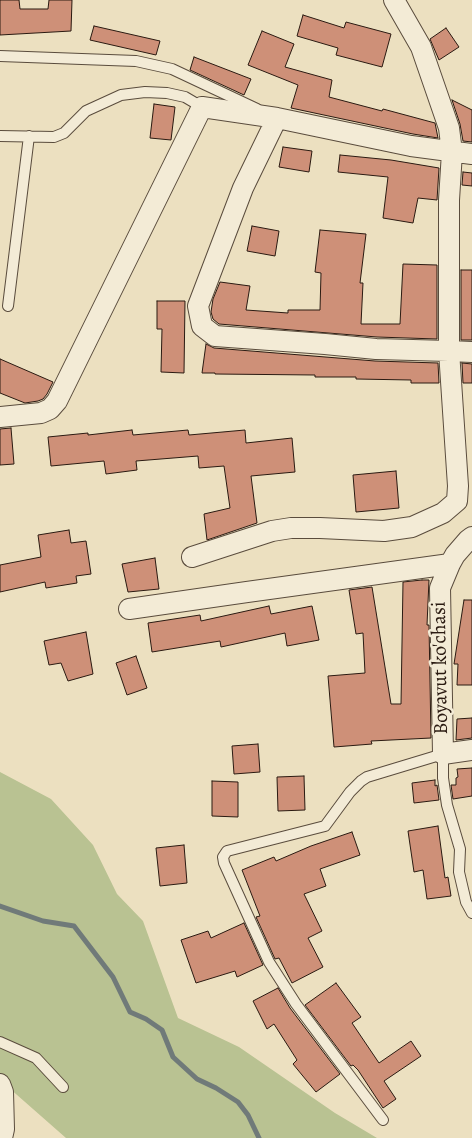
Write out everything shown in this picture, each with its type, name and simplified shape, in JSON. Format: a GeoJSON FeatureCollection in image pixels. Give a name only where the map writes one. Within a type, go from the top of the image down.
{"type":"FeatureCollection","features":[{"type":"Feature","properties":{"kind":"street"},"geometry":{"type":"LineString","coordinates":[[192,557],[272,531],[291,528],[384,531],[412,527],[443,513],[457,501],[458,486],[449,351],[449,200],[452,152],[449,128],[421,47],[394,0]]}},
{"type":"Feature","properties":{"kind":"street"},"geometry":{"type":"LineString","coordinates":[[0,416],[41,413],[57,401],[202,107],[276,118],[411,146],[472,154]]}},
{"type":"Feature","properties":{"kind":"street"},"geometry":{"type":"LineString","coordinates":[[276,118],[243,188],[198,306],[202,326],[215,336],[376,349],[472,352]]}},
{"type":"Feature","properties":{"kind":"street"},"geometry":{"type":"LineString","coordinates":[[129,609],[452,560],[472,537]]}},
{"type":"Feature","properties":{"kind":"street","name":"Boyavut ko'chasi"},"geometry":{"type":"LineString","coordinates":[[452,560],[440,588],[443,754],[472,750]]}},
{"type":"Feature","properties":{"kind":"street"},"geometry":{"type":"LineString","coordinates":[[0,1084],[3,1092],[4,1129],[2,1138]]}},
{"type":"Feature","properties":{"kind":"lane"},"geometry":{"type":"LineString","coordinates":[[0,56],[136,61],[172,69],[276,118]]}},
{"type":"Feature","properties":{"kind":"lane"},"geometry":{"type":"LineString","coordinates":[[0,136],[54,136],[64,133],[86,112],[121,95],[145,92],[167,93],[185,97],[202,107]]}},
{"type":"Feature","properties":{"kind":"lane"},"geometry":{"type":"LineString","coordinates":[[8,306],[30,136]]}},
{"type":"Feature","properties":{"kind":"lane"},"geometry":{"type":"LineString","coordinates":[[383,1120],[296,1004],[269,962],[224,864],[223,857],[227,851],[325,826],[350,792],[367,777],[443,754],[446,805],[460,849],[459,872],[466,902],[472,913]]}},
{"type":"Feature","properties":{"kind":"lane"},"geometry":{"type":"LineString","coordinates":[[0,1042],[36,1058],[64,1086]]}},
{"type":"Feature","properties":{"kind":"green space"},"geometry":{"type":"Polygon","coordinates":[[[0,772],[51,799],[93,845],[117,894],[143,921],[178,1018],[239,1047],[335,1113],[377,1138],[66,1138],[0,1080],[0,772]]]}},
{"type":"Feature","properties":{"kind":"building"},"geometry":{"type":"Polygon","coordinates":[[[0,0],[19,0],[20,9],[48,9],[49,0],[72,0],[71,31],[0,35],[0,0]]]}},
{"type":"Feature","properties":{"kind":"building"},"geometry":{"type":"Polygon","coordinates":[[[303,15],[344,28],[346,22],[391,34],[382,67],[336,55],[338,48],[297,36],[303,15]]]}},
{"type":"Feature","properties":{"kind":"building"},"geometry":{"type":"Polygon","coordinates":[[[94,26],[160,41],[156,55],[90,40],[94,26]]]}},
{"type":"Feature","properties":{"kind":"building"},"geometry":{"type":"Polygon","coordinates":[[[446,28],[459,47],[439,60],[430,39],[446,28]]]}},
{"type":"Feature","properties":{"kind":"building"},"geometry":{"type":"Polygon","coordinates":[[[262,31],[294,44],[285,67],[332,80],[329,97],[435,123],[438,138],[291,108],[298,85],[248,65],[262,31]]]}},
{"type":"Feature","properties":{"kind":"building"},"geometry":{"type":"Polygon","coordinates":[[[194,57],[251,79],[244,95],[190,70],[194,57]]]}},
{"type":"Feature","properties":{"kind":"building"},"geometry":{"type":"Polygon","coordinates":[[[452,100],[472,110],[472,142],[463,141],[460,124],[452,100]]]}},
{"type":"Feature","properties":{"kind":"building"},"geometry":{"type":"Polygon","coordinates":[[[154,104],[175,107],[171,140],[150,138],[154,104]]]}},
{"type":"Feature","properties":{"kind":"building"},"geometry":{"type":"Polygon","coordinates":[[[283,147],[312,151],[309,172],[279,167],[283,147]]]}},
{"type":"Feature","properties":{"kind":"building"},"geometry":{"type":"Polygon","coordinates":[[[340,155],[391,160],[439,168],[437,200],[418,198],[413,223],[383,218],[388,177],[338,172],[340,155]]]}},
{"type":"Feature","properties":{"kind":"building"},"geometry":{"type":"Polygon","coordinates":[[[463,172],[472,173],[472,186],[462,185],[463,172]]]}},
{"type":"Feature","properties":{"kind":"building"},"geometry":{"type":"Polygon","coordinates":[[[252,226],[279,231],[275,256],[247,251],[252,226]]]}},
{"type":"Feature","properties":{"kind":"building"},"geometry":{"type":"Polygon","coordinates":[[[320,230],[366,234],[360,283],[363,283],[361,324],[400,324],[403,264],[437,265],[437,339],[377,337],[219,324],[213,319],[211,312],[213,299],[220,282],[250,286],[246,310],[288,313],[288,310],[320,310],[321,273],[315,272],[320,230]]]}},
{"type":"Feature","properties":{"kind":"building"},"geometry":{"type":"Polygon","coordinates":[[[461,270],[472,270],[472,340],[461,340],[461,270]]]}},
{"type":"Feature","properties":{"kind":"building"},"geometry":{"type":"Polygon","coordinates":[[[157,301],[185,301],[184,373],[161,372],[162,329],[157,329],[157,301]]]}},
{"type":"Feature","properties":{"kind":"building"},"geometry":{"type":"Polygon","coordinates":[[[206,344],[214,348],[375,361],[438,363],[439,383],[411,383],[411,380],[356,379],[356,377],[315,377],[315,375],[202,373],[206,344]]]}},
{"type":"Feature","properties":{"kind":"building"},"geometry":{"type":"Polygon","coordinates":[[[0,359],[53,382],[43,399],[25,403],[0,393],[0,359]]]}},
{"type":"Feature","properties":{"kind":"building"},"geometry":{"type":"Polygon","coordinates":[[[462,363],[472,364],[472,383],[463,383],[462,363]]]}},
{"type":"Feature","properties":{"kind":"building"},"geometry":{"type":"Polygon","coordinates":[[[11,428],[14,464],[0,465],[0,429],[11,428]]]}},
{"type":"Feature","properties":{"kind":"building"},"geometry":{"type":"Polygon","coordinates":[[[132,430],[133,435],[188,430],[189,435],[245,430],[246,443],[292,438],[295,472],[251,476],[257,523],[207,540],[204,514],[230,508],[224,466],[199,468],[198,456],[136,461],[137,470],[106,474],[104,461],[51,466],[48,437],[132,430]]]}},
{"type":"Feature","properties":{"kind":"building"},"geometry":{"type":"Polygon","coordinates":[[[396,471],[399,508],[356,512],[353,475],[396,471]]]}},
{"type":"Feature","properties":{"kind":"building"},"geometry":{"type":"Polygon","coordinates":[[[69,530],[71,543],[86,541],[91,574],[76,576],[77,583],[46,588],[45,582],[0,592],[0,565],[41,557],[38,535],[69,530]]]}},
{"type":"Feature","properties":{"kind":"building"},"geometry":{"type":"Polygon","coordinates":[[[155,558],[159,589],[128,592],[122,564],[155,558]]]}},
{"type":"Feature","properties":{"kind":"building"},"geometry":{"type":"Polygon","coordinates":[[[429,580],[427,625],[429,625],[431,738],[371,741],[372,744],[334,747],[328,676],[365,673],[363,633],[356,634],[349,590],[372,587],[391,704],[401,704],[403,582],[429,580]]]}},
{"type":"Feature","properties":{"kind":"building"},"geometry":{"type":"Polygon","coordinates":[[[464,600],[472,600],[472,685],[457,685],[458,664],[454,664],[464,600]]]}},
{"type":"Feature","properties":{"kind":"building"},"geometry":{"type":"Polygon","coordinates":[[[269,606],[271,614],[312,606],[319,640],[287,646],[285,633],[221,647],[220,641],[152,652],[148,623],[200,615],[201,621],[269,606]]]}},
{"type":"Feature","properties":{"kind":"building"},"geometry":{"type":"Polygon","coordinates":[[[86,632],[93,674],[68,681],[61,663],[49,665],[44,641],[86,632]]]}},
{"type":"Feature","properties":{"kind":"building"},"geometry":{"type":"Polygon","coordinates":[[[136,656],[147,688],[127,695],[116,663],[136,656]]]}},
{"type":"Feature","properties":{"kind":"building"},"geometry":{"type":"Polygon","coordinates":[[[472,718],[472,738],[456,740],[457,719],[472,718]]]}},
{"type":"Feature","properties":{"kind":"building"},"geometry":{"type":"Polygon","coordinates":[[[258,744],[260,772],[234,774],[232,746],[258,744]]]}},
{"type":"Feature","properties":{"kind":"building"},"geometry":{"type":"Polygon","coordinates":[[[472,768],[472,796],[453,799],[451,785],[456,785],[457,769],[472,768]]]}},
{"type":"Feature","properties":{"kind":"building"},"geometry":{"type":"Polygon","coordinates":[[[304,776],[305,810],[278,811],[277,777],[304,776]]]}},
{"type":"Feature","properties":{"kind":"building"},"geometry":{"type":"Polygon","coordinates":[[[435,780],[439,800],[414,803],[412,783],[435,780]]]}},
{"type":"Feature","properties":{"kind":"building"},"geometry":{"type":"Polygon","coordinates":[[[212,781],[238,782],[238,817],[212,816],[212,781]]]}},
{"type":"Feature","properties":{"kind":"building"},"geometry":{"type":"Polygon","coordinates":[[[438,826],[445,878],[448,877],[451,896],[427,899],[423,870],[414,872],[408,831],[438,826]]]}},
{"type":"Feature","properties":{"kind":"building"},"geometry":{"type":"Polygon","coordinates":[[[352,832],[360,855],[320,869],[326,886],[304,894],[322,931],[308,938],[323,967],[292,983],[279,958],[275,959],[256,917],[260,916],[242,870],[274,857],[276,861],[311,846],[352,832]]]}},
{"type":"Feature","properties":{"kind":"building"},"geometry":{"type":"Polygon","coordinates":[[[184,845],[187,883],[160,886],[156,848],[184,845]]]}},
{"type":"Feature","properties":{"kind":"building"},"geometry":{"type":"Polygon","coordinates":[[[244,923],[263,965],[237,977],[235,971],[196,983],[181,940],[208,931],[211,938],[244,923]]]}},
{"type":"Feature","properties":{"kind":"building"},"geometry":{"type":"Polygon","coordinates":[[[336,983],[361,1017],[352,1023],[379,1063],[411,1041],[421,1056],[384,1081],[396,1099],[383,1108],[358,1070],[353,1065],[351,1066],[305,1005],[336,983]]]}},
{"type":"Feature","properties":{"kind":"building"},"geometry":{"type":"Polygon","coordinates":[[[278,988],[290,1008],[340,1074],[316,1092],[293,1064],[297,1060],[274,1024],[267,1029],[253,1001],[278,988]]]}},
{"type":"Feature","properties":{"kind":"waterway"},"geometry":{"type":"LineString","coordinates":[[0,906],[43,921],[74,926],[113,977],[130,1012],[146,1019],[162,1030],[173,1057],[197,1079],[238,1102],[248,1115],[259,1138]]}}]}
